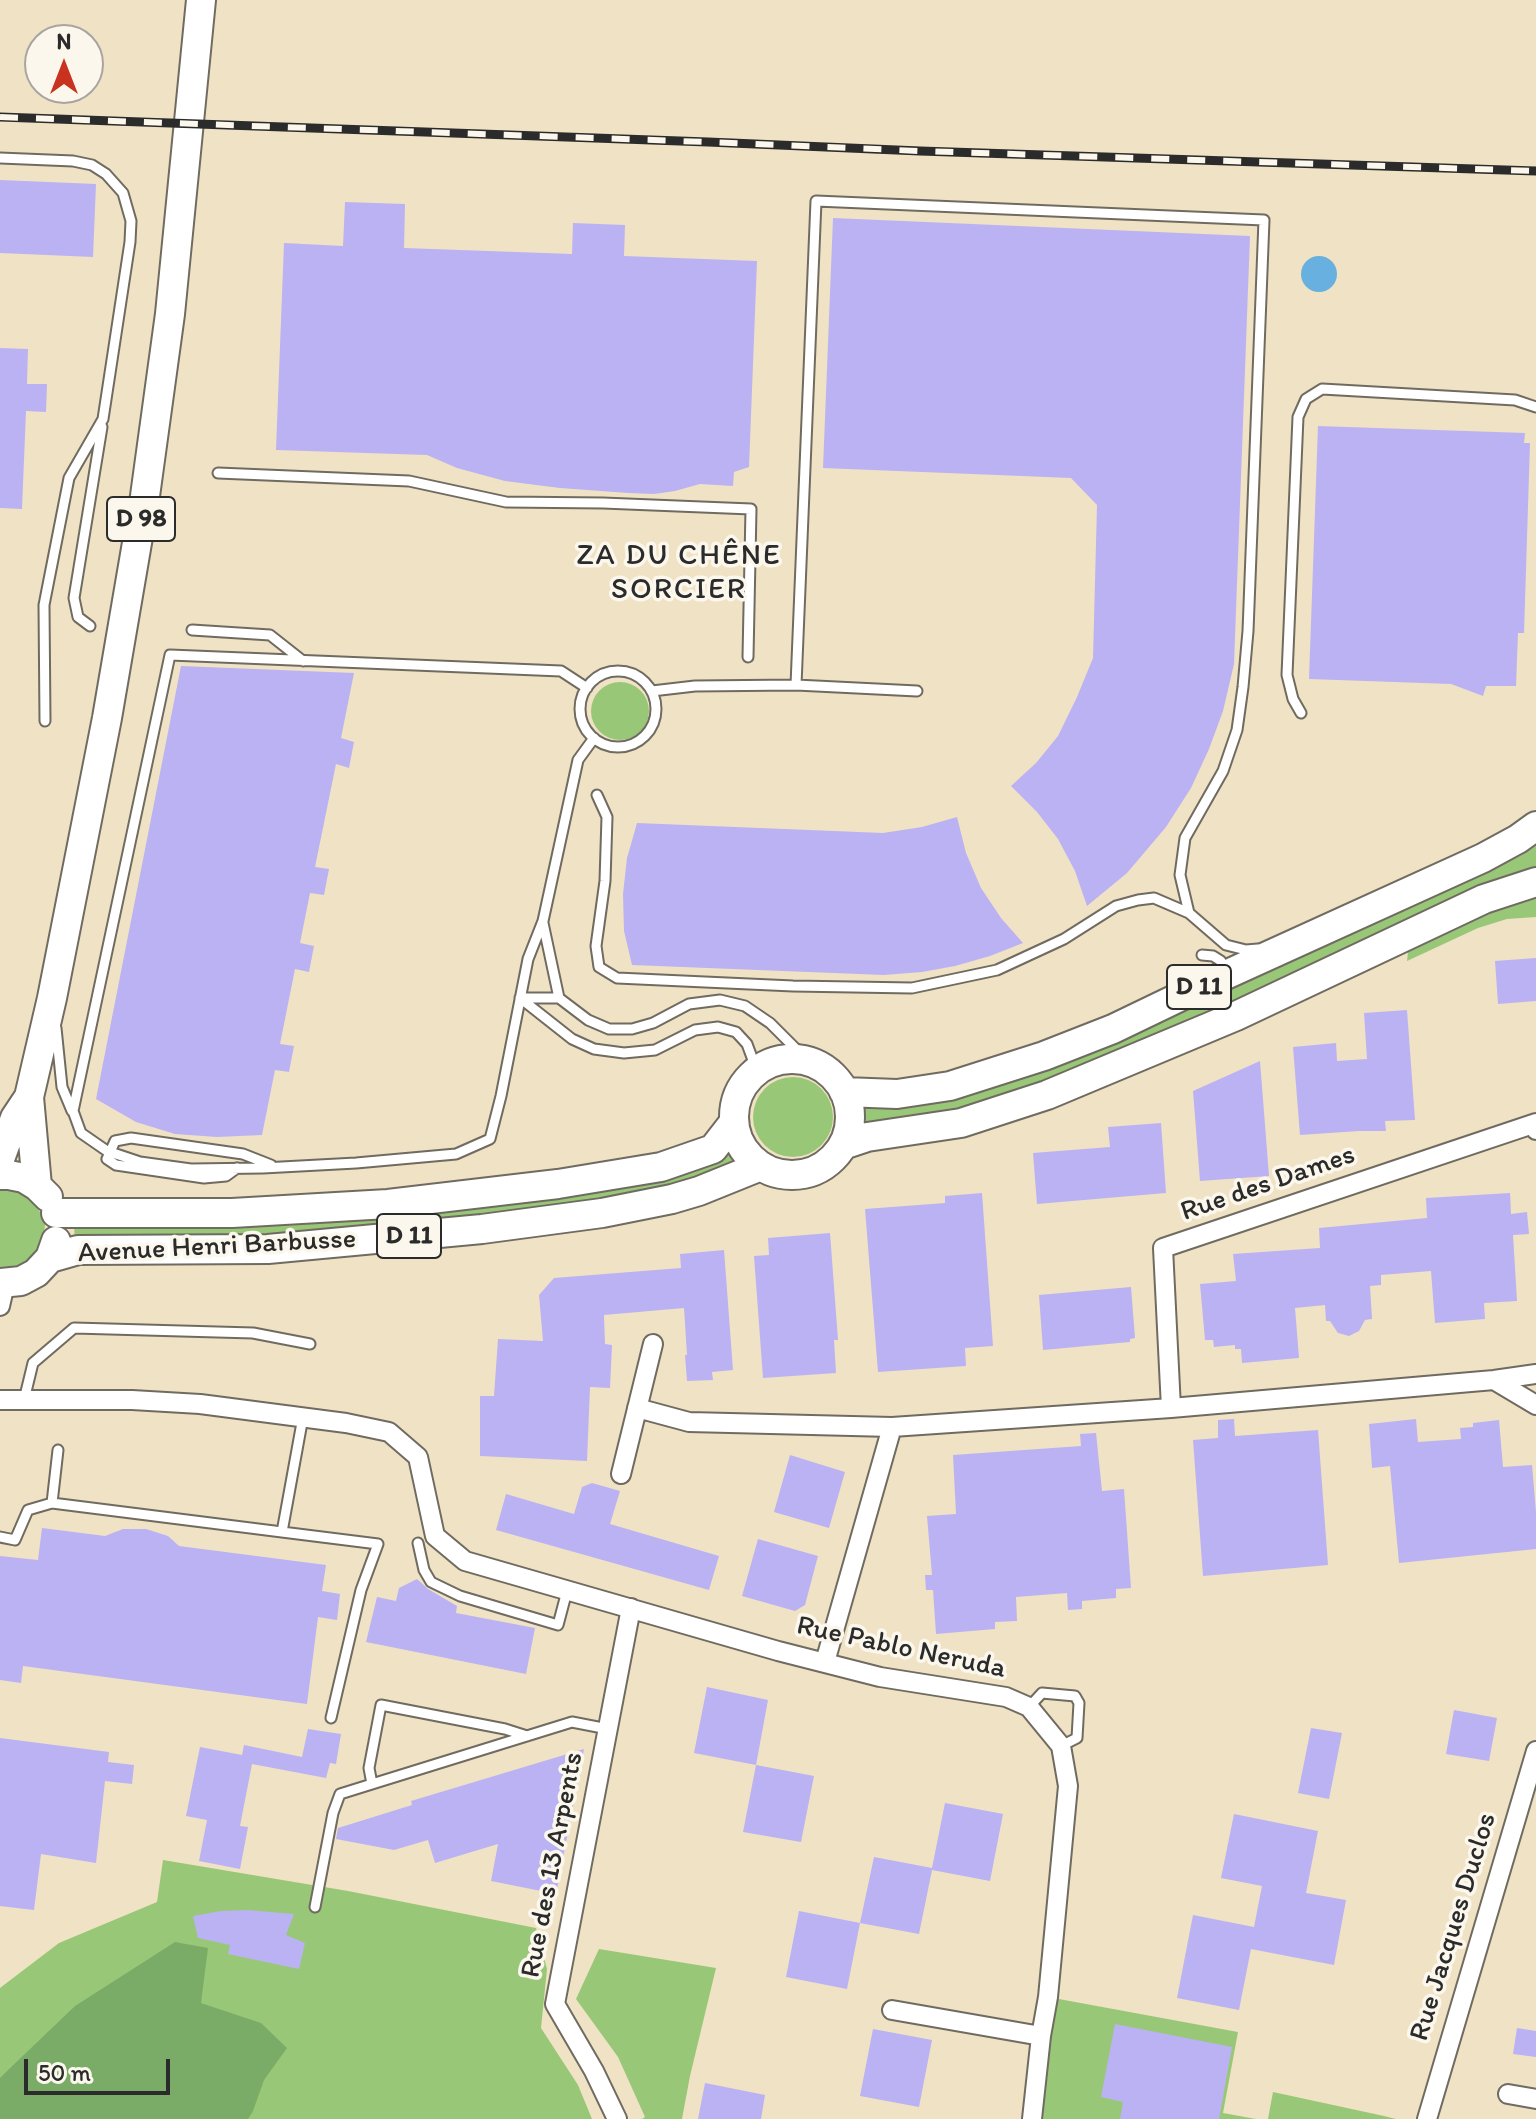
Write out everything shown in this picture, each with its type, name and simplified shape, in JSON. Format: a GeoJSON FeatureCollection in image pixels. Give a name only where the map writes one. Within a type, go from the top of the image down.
{"type":"FeatureCollection","features":[{"type":"Feature","properties":{"kind":"main road","name":"D 98"},"geometry":{"type":"LineString","coordinates":[[37,1186],[29,1097],[52,998],[107,718],[145,496],[170,314],[201,0]]}},
{"type":"Feature","properties":{"kind":"main road","name":"D 11"},"geometry":{"type":"LineString","coordinates":[[844,1092],[897,1094],[950,1086],[1044,1056],[1113,1029],[1483,858],[1536,826]]}},
{"type":"Feature","properties":{"kind":"main road","name":"D 11"},"geometry":{"type":"LineString","coordinates":[[843,1145],[880,1134],[961,1123],[1047,1095],[1236,1016],[1484,899],[1536,882]]}},
{"type":"Feature","properties":{"kind":"main road"},"geometry":{"type":"LineString","coordinates":[[801,1060],[816,1064],[832,1076],[844,1092],[849,1107],[850,1122],[843,1145],[825,1164],[810,1172],[793,1175],[776,1173],[761,1166],[747,1154],[738,1139],[734,1122],[736,1103],[744,1085],[757,1071],[771,1063],[801,1060]]}},
{"type":"Feature","properties":{"kind":"main road","name":"D 98"},"geometry":{"type":"LineString","coordinates":[[0,1159],[15,1118],[29,1097]]}},
{"type":"Feature","properties":{"kind":"main road","name":"Avenue Henri Barbusse"},"geometry":{"type":"LineString","coordinates":[[56,1213],[247,1213],[388,1204],[558,1184],[661,1167],[713,1149],[734,1122]]}},
{"type":"Feature","properties":{"kind":"main road","name":"Avenue Henri Barbusse"},"geometry":{"type":"LineString","coordinates":[[50,1258],[78,1250],[268,1249],[482,1229],[602,1213],[672,1199],[761,1166]]}},
{"type":"Feature","properties":{"kind":"main road"},"geometry":{"type":"LineString","coordinates":[[0,1175],[24,1178],[37,1186],[56,1213],[58,1229],[50,1258],[36,1273],[2,1291]]}},
{"type":"Feature","properties":{"kind":"street","name":"Rue des Dames"},"geometry":{"type":"LineString","coordinates":[[1171,1408],[1163,1248],[1536,1123],[1536,1130]]}},
{"type":"Feature","properties":{"kind":"street"},"geometry":{"type":"LineString","coordinates":[[621,1474],[653,1344]]}},
{"type":"Feature","properties":{"kind":"street"},"geometry":{"type":"LineString","coordinates":[[637,1408],[689,1422],[892,1427],[1171,1408],[1536,1374]]}},
{"type":"Feature","properties":{"kind":"street"},"geometry":{"type":"LineString","coordinates":[[1494,1380],[1536,1405]]}},
{"type":"Feature","properties":{"kind":"street"},"geometry":{"type":"LineString","coordinates":[[6,1400],[186,1403],[303,1417]]}},
{"type":"Feature","properties":{"kind":"street","name":"Rue Pablo Neruda"},"geometry":{"type":"LineString","coordinates":[[303,1417],[389,1432],[418,1457],[435,1536],[465,1561],[778,1651],[880,1677],[1006,1697],[1029,1707],[1061,1746],[1068,1786],[1048,1997],[1032,2119]]}},
{"type":"Feature","properties":{"kind":"street"},"geometry":{"type":"LineString","coordinates":[[825,1662],[892,1427]]}},
{"type":"Feature","properties":{"kind":"street","name":"Rue des 13 Arpents"},"geometry":{"type":"LineString","coordinates":[[617,2119],[594,2071],[555,2004],[631,1608]]}},
{"type":"Feature","properties":{"kind":"street","name":"Rue Jacques Duclos"},"geometry":{"type":"LineString","coordinates":[[1427,2119],[1536,1751]]}},
{"type":"Feature","properties":{"kind":"street"},"geometry":{"type":"LineString","coordinates":[[892,2010],[1041,2036]]}},
{"type":"Feature","properties":{"kind":"street"},"geometry":{"type":"LineString","coordinates":[[1508,2094],[1536,2099]]}},
{"type":"Feature","properties":{"kind":"lane"},"geometry":{"type":"LineString","coordinates":[[0,158],[73,161],[92,165],[116,183],[128,204],[130,242],[74,598],[78,617],[90,626]]}},
{"type":"Feature","properties":{"kind":"lane"},"geometry":{"type":"LineString","coordinates":[[796,685],[816,201],[1264,220],[1248,631],[1243,687],[1237,730],[1223,771],[1185,838],[1180,875],[1189,913]]}},
{"type":"Feature","properties":{"kind":"lane"},"geometry":{"type":"LineString","coordinates":[[1301,713],[1293,699],[1287,675],[1298,417],[1306,399],[1322,389],[1515,400],[1536,407]]}},
{"type":"Feature","properties":{"kind":"lane"},"geometry":{"type":"LineString","coordinates":[[45,721],[44,605],[69,478],[103,419]]}},
{"type":"Feature","properties":{"kind":"lane"},"geometry":{"type":"LineString","coordinates":[[218,473],[409,481],[506,502],[751,509],[748,657]]}},
{"type":"Feature","properties":{"kind":"lane"},"geometry":{"type":"LineString","coordinates":[[192,630],[270,635],[303,661]]}},
{"type":"Feature","properties":{"kind":"lane"},"geometry":{"type":"LineString","coordinates":[[81,1133],[73,1111],[170,655],[561,671],[587,688]]}},
{"type":"Feature","properties":{"kind":"lane"},"geometry":{"type":"LineString","coordinates":[[620,672],[640,678],[652,691],[656,702],[653,725],[647,735],[637,742],[615,747],[604,744],[586,730],[582,720],[582,698],[587,688],[600,676],[620,672]]}},
{"type":"Feature","properties":{"kind":"lane"},"geometry":{"type":"LineString","coordinates":[[652,691],[695,686],[796,685],[917,691]]}},
{"type":"Feature","properties":{"kind":"lane"},"geometry":{"type":"LineString","coordinates":[[52,998],[62,1087],[81,1133],[109,1152],[140,1162],[191,1169],[356,1163],[456,1154],[490,1139],[528,959],[543,921],[578,760],[594,738]]}},
{"type":"Feature","properties":{"kind":"lane"},"geometry":{"type":"LineString","coordinates":[[597,795],[607,817],[605,881],[596,946],[599,967],[617,978],[912,988],[997,970],[1064,939],[1116,906],[1154,898],[1189,913],[1226,945],[1246,950],[1256,949],[1318,921]]}},
{"type":"Feature","properties":{"kind":"lane"},"geometry":{"type":"LineString","coordinates":[[1358,902],[1428,883]]}},
{"type":"Feature","properties":{"kind":"lane"},"geometry":{"type":"LineString","coordinates":[[543,921],[559,998]]}},
{"type":"Feature","properties":{"kind":"lane"},"geometry":{"type":"LineString","coordinates":[[1219,978],[1221,961],[1202,955],[1226,945]]}},
{"type":"Feature","properties":{"kind":"lane"},"geometry":{"type":"LineString","coordinates":[[520,998],[559,998],[588,1020],[609,1029],[632,1029],[653,1023],[689,1004],[720,1000],[745,1006],[770,1023],[816,1064]]}},
{"type":"Feature","properties":{"kind":"lane"},"geometry":{"type":"LineString","coordinates":[[520,998],[572,1039],[594,1049],[624,1053],[655,1050],[695,1030],[718,1027],[736,1032],[747,1044],[757,1071]]}},
{"type":"Feature","properties":{"kind":"lane"},"geometry":{"type":"LineString","coordinates":[[109,1152],[115,1141],[131,1138],[243,1154],[271,1165]]}},
{"type":"Feature","properties":{"kind":"lane"},"geometry":{"type":"LineString","coordinates":[[6,1400],[33,1363],[74,1328],[253,1333],[310,1344]]}},
{"type":"Feature","properties":{"kind":"lane"},"geometry":{"type":"LineString","coordinates":[[282,1532],[303,1417]]}},
{"type":"Feature","properties":{"kind":"lane"},"geometry":{"type":"LineString","coordinates":[[52,1503],[58,1450]]}},
{"type":"Feature","properties":{"kind":"lane"},"geometry":{"type":"LineString","coordinates":[[0,1537],[15,1540],[28,1510],[52,1503],[378,1544],[361,1590],[331,1718]]}},
{"type":"Feature","properties":{"kind":"lane"},"geometry":{"type":"LineString","coordinates":[[418,1543],[424,1570],[431,1582],[460,1596],[558,1625],[567,1591]]}},
{"type":"Feature","properties":{"kind":"lane"},"geometry":{"type":"LineString","coordinates":[[1029,1707],[1042,1693],[1075,1696],[1079,1703],[1077,1738],[1061,1746]]}},
{"type":"Feature","properties":{"kind":"lane"},"geometry":{"type":"LineString","coordinates":[[372,1784],[369,1768],[381,1705],[527,1736]]}},
{"type":"Feature","properties":{"kind":"lane"},"geometry":{"type":"LineString","coordinates":[[315,1907],[333,1813],[340,1794],[572,1722],[608,1729]]}},
{"type":"Feature","properties":{"kind":"green space"},"geometry":{"type":"Polygon","coordinates":[[[620,682],[631,684],[640,691],[647,700],[647,722],[640,731],[631,738],[620,740],[609,738],[600,731],[593,722],[591,711],[593,700],[600,691],[609,684],[620,682]]]}},
{"type":"Feature","properties":{"kind":"green space"},"geometry":{"type":"Polygon","coordinates":[[[1536,846],[1536,870],[1059,1078],[942,1117],[864,1124],[865,1104],[941,1101],[1008,1082],[1087,1052],[1520,856],[1536,846]]]}},
{"type":"Feature","properties":{"kind":"green space"},"geometry":{"type":"Polygon","coordinates":[[[1536,898],[1536,917],[1507,919],[1478,928],[1407,961],[1408,952],[1504,907],[1536,898]]]}},
{"type":"Feature","properties":{"kind":"green space"},"geometry":{"type":"Polygon","coordinates":[[[785,1077],[801,1077],[816,1083],[827,1094],[833,1117],[827,1140],[816,1151],[801,1157],[785,1157],[770,1151],[759,1140],[753,1125],[753,1109],[759,1094],[770,1083],[785,1077]]]}},
{"type":"Feature","properties":{"kind":"green space"},"geometry":{"type":"Polygon","coordinates":[[[734,1143],[746,1162],[661,1192],[532,1213],[256,1239],[75,1243],[74,1225],[283,1221],[734,1143]]]}},
{"type":"Feature","properties":{"kind":"green space"},"geometry":{"type":"Polygon","coordinates":[[[10,1189],[33,1201],[45,1224],[44,1238],[40,1250],[20,1269],[0,1271],[0,1190],[10,1189]]]}},
{"type":"Feature","properties":{"kind":"green space"},"geometry":{"type":"Polygon","coordinates":[[[163,1860],[348,1891],[536,1928],[547,1969],[541,2028],[578,2085],[592,2119],[0,2119],[0,1988],[59,1943],[157,1902],[163,1860]]]}},
{"type":"Feature","properties":{"kind":"green space"},"geometry":{"type":"Polygon","coordinates":[[[175,1942],[208,1948],[201,2003],[261,2023],[287,2048],[264,2080],[248,2119],[0,2119],[0,2078],[75,2006],[175,1942]]]}},
{"type":"Feature","properties":{"kind":"green space"},"geometry":{"type":"Polygon","coordinates":[[[599,1949],[716,1968],[682,2119],[642,2119],[645,2117],[618,2057],[576,1999],[599,1949]]]}},
{"type":"Feature","properties":{"kind":"green space"},"geometry":{"type":"Polygon","coordinates":[[[1048,1997],[1238,2032],[1223,2113],[1256,2119],[1032,2119],[1048,1997]]]}},
{"type":"Feature","properties":{"kind":"green space"},"geometry":{"type":"Polygon","coordinates":[[[1273,2092],[1384,2116],[1396,2119],[1268,2119],[1273,2092]]]}},
{"type":"Feature","properties":{"kind":"water"},"geometry":{"type":"Polygon","coordinates":[[[1319,256],[1332,261],[1337,274],[1332,287],[1319,292],[1306,287],[1301,274],[1306,261],[1319,256]]]}},
{"type":"Feature","properties":{"kind":"building"},"geometry":{"type":"Polygon","coordinates":[[[0,180],[96,184],[93,257],[0,253],[0,180]]]}},
{"type":"Feature","properties":{"kind":"building"},"geometry":{"type":"Polygon","coordinates":[[[345,202],[405,204],[404,248],[572,254],[573,223],[625,225],[624,256],[757,261],[749,467],[734,472],[733,486],[700,484],[654,494],[505,481],[457,468],[427,455],[276,450],[284,243],[343,246],[345,202]]]}},
{"type":"Feature","properties":{"kind":"building"},"geometry":{"type":"Polygon","coordinates":[[[833,218],[1250,236],[1234,664],[1223,711],[1191,788],[1166,827],[1127,873],[1087,906],[1075,871],[1058,839],[1011,786],[1036,763],[1058,736],[1093,658],[1097,505],[1071,478],[823,468],[833,218]]]}},
{"type":"Feature","properties":{"kind":"building"},"geometry":{"type":"Polygon","coordinates":[[[0,348],[28,349],[27,384],[47,384],[46,412],[26,411],[22,509],[0,508],[0,348]]]}},
{"type":"Feature","properties":{"kind":"building"},"geometry":{"type":"Polygon","coordinates":[[[1318,426],[1525,433],[1524,443],[1530,443],[1524,633],[1518,633],[1516,686],[1486,686],[1483,696],[1451,684],[1309,679],[1318,426]]]}},
{"type":"Feature","properties":{"kind":"building"},"geometry":{"type":"Polygon","coordinates":[[[181,666],[354,673],[341,738],[354,742],[349,768],[336,764],[315,867],[329,869],[324,895],[310,893],[300,943],[314,946],[309,972],[295,969],[280,1044],[294,1046],[289,1072],[275,1070],[262,1135],[217,1137],[175,1134],[136,1122],[96,1099],[181,666]]]}},
{"type":"Feature","properties":{"kind":"building"},"geometry":{"type":"Polygon","coordinates":[[[957,817],[966,853],[981,888],[1023,943],[955,966],[884,975],[632,965],[624,931],[623,894],[627,858],[637,823],[883,833],[957,817]]]}},
{"type":"Feature","properties":{"kind":"building"},"geometry":{"type":"Polygon","coordinates":[[[1536,958],[1536,1001],[1498,1004],[1495,961],[1536,958]]]}},
{"type":"Feature","properties":{"kind":"building"},"geometry":{"type":"Polygon","coordinates":[[[1407,1010],[1415,1120],[1385,1121],[1386,1131],[1300,1135],[1293,1047],[1336,1043],[1337,1061],[1367,1059],[1364,1013],[1407,1010]]]}},
{"type":"Feature","properties":{"kind":"building"},"geometry":{"type":"Polygon","coordinates":[[[1260,1061],[1269,1176],[1200,1181],[1193,1091],[1260,1061]]]}},
{"type":"Feature","properties":{"kind":"building"},"geometry":{"type":"Polygon","coordinates":[[[1161,1123],[1166,1193],[1037,1204],[1033,1153],[1110,1147],[1108,1127],[1161,1123]]]}},
{"type":"Feature","properties":{"kind":"building"},"geometry":{"type":"Polygon","coordinates":[[[982,1193],[993,1346],[965,1348],[966,1366],[878,1372],[865,1209],[945,1203],[945,1196],[982,1193]]]}},
{"type":"Feature","properties":{"kind":"building"},"geometry":{"type":"Polygon","coordinates":[[[1510,1193],[1511,1214],[1527,1212],[1529,1234],[1513,1235],[1517,1301],[1484,1303],[1485,1319],[1435,1323],[1431,1271],[1381,1275],[1381,1285],[1370,1286],[1372,1319],[1365,1320],[1359,1331],[1349,1336],[1338,1333],[1330,1321],[1326,1321],[1325,1305],[1295,1308],[1299,1358],[1242,1363],[1241,1349],[1235,1349],[1235,1345],[1214,1347],[1213,1340],[1205,1340],[1200,1284],[1236,1281],[1233,1254],[1320,1248],[1319,1228],[1427,1218],[1426,1198],[1510,1193]]]}},
{"type":"Feature","properties":{"kind":"building"},"geometry":{"type":"Polygon","coordinates":[[[830,1233],[838,1340],[834,1340],[836,1373],[763,1378],[754,1256],[769,1255],[768,1238],[830,1233]]]}},
{"type":"Feature","properties":{"kind":"building"},"geometry":{"type":"Polygon","coordinates":[[[724,1250],[733,1370],[712,1372],[713,1380],[687,1381],[684,1308],[604,1315],[605,1344],[612,1345],[610,1388],[590,1387],[587,1461],[480,1456],[480,1396],[494,1396],[498,1339],[543,1341],[539,1295],[554,1278],[681,1268],[680,1254],[724,1250]]]}},
{"type":"Feature","properties":{"kind":"building"},"geometry":{"type":"Polygon","coordinates":[[[1131,1287],[1135,1338],[1130,1342],[1043,1350],[1039,1295],[1131,1287]]]}},
{"type":"Feature","properties":{"kind":"building"},"geometry":{"type":"Polygon","coordinates":[[[1234,1419],[1235,1436],[1318,1430],[1328,1565],[1203,1576],[1193,1440],[1218,1438],[1218,1420],[1234,1419]]]}},
{"type":"Feature","properties":{"kind":"building"},"geometry":{"type":"Polygon","coordinates":[[[1416,1419],[1418,1442],[1461,1439],[1460,1428],[1499,1420],[1503,1467],[1532,1465],[1536,1549],[1399,1563],[1390,1466],[1372,1468],[1369,1424],[1416,1419]]]}},
{"type":"Feature","properties":{"kind":"building"},"geometry":{"type":"Polygon","coordinates":[[[1096,1433],[1102,1491],[1124,1489],[1131,1588],[1116,1589],[1116,1598],[1082,1601],[1082,1609],[1068,1610],[1067,1593],[1016,1597],[1017,1621],[995,1622],[995,1629],[936,1634],[933,1590],[926,1590],[925,1575],[932,1575],[927,1516],[956,1514],[953,1455],[1081,1446],[1080,1434],[1096,1433]]]}},
{"type":"Feature","properties":{"kind":"building"},"geometry":{"type":"Polygon","coordinates":[[[790,1455],[845,1472],[829,1528],[774,1512],[790,1455]]]}},
{"type":"Feature","properties":{"kind":"building"},"geometry":{"type":"Polygon","coordinates":[[[592,1483],[620,1491],[610,1524],[719,1556],[709,1590],[496,1530],[506,1494],[574,1514],[582,1487],[592,1483]]]}},
{"type":"Feature","properties":{"kind":"building"},"geometry":{"type":"Polygon","coordinates":[[[42,1528],[105,1536],[123,1529],[146,1529],[168,1536],[179,1546],[326,1565],[322,1591],[340,1594],[337,1620],[318,1617],[307,1704],[23,1666],[21,1683],[0,1680],[0,1556],[38,1560],[42,1528]]]}},
{"type":"Feature","properties":{"kind":"building"},"geometry":{"type":"Polygon","coordinates":[[[758,1539],[818,1556],[805,1605],[795,1611],[742,1596],[758,1539]]]}},
{"type":"Feature","properties":{"kind":"building"},"geometry":{"type":"Polygon","coordinates":[[[417,1579],[457,1606],[456,1613],[535,1628],[526,1674],[366,1642],[377,1597],[396,1601],[399,1588],[417,1579]]]}},
{"type":"Feature","properties":{"kind":"building"},"geometry":{"type":"Polygon","coordinates":[[[707,1687],[768,1700],[756,1765],[694,1753],[707,1687]]]}},
{"type":"Feature","properties":{"kind":"building"},"geometry":{"type":"Polygon","coordinates":[[[1454,1710],[1497,1718],[1489,1761],[1446,1754],[1454,1710]]]}},
{"type":"Feature","properties":{"kind":"building"},"geometry":{"type":"Polygon","coordinates":[[[1311,1728],[1342,1733],[1329,1799],[1298,1793],[1311,1728]]]}},
{"type":"Feature","properties":{"kind":"building"},"geometry":{"type":"Polygon","coordinates":[[[308,1729],[341,1734],[336,1764],[330,1763],[326,1778],[252,1764],[240,1826],[248,1827],[240,1869],[199,1861],[207,1820],[186,1816],[200,1747],[242,1755],[244,1745],[302,1757],[308,1729]]]}},
{"type":"Feature","properties":{"kind":"building"},"geometry":{"type":"Polygon","coordinates":[[[0,1738],[109,1752],[108,1762],[134,1765],[132,1784],[105,1781],[96,1863],[41,1854],[34,1910],[0,1906],[0,1738]]]}},
{"type":"Feature","properties":{"kind":"building"},"geometry":{"type":"Polygon","coordinates":[[[584,1749],[556,1894],[491,1881],[498,1844],[435,1863],[428,1840],[394,1850],[336,1839],[338,1828],[412,1805],[411,1801],[584,1749]]]}},
{"type":"Feature","properties":{"kind":"building"},"geometry":{"type":"Polygon","coordinates":[[[756,1765],[814,1776],[801,1842],[743,1832],[756,1765]]]}},
{"type":"Feature","properties":{"kind":"building"},"geometry":{"type":"Polygon","coordinates":[[[945,1803],[1003,1814],[990,1881],[932,1870],[919,1934],[860,1923],[874,1857],[932,1868],[945,1803]]]}},
{"type":"Feature","properties":{"kind":"building"},"geometry":{"type":"Polygon","coordinates":[[[1234,1814],[1318,1831],[1306,1893],[1346,1900],[1334,1965],[1251,1949],[1239,2010],[1177,1998],[1193,1915],[1254,1927],[1262,1886],[1221,1878],[1234,1814]]]}},
{"type":"Feature","properties":{"kind":"building"},"geometry":{"type":"Polygon","coordinates":[[[247,1910],[294,1914],[286,1935],[305,1943],[299,1969],[228,1954],[230,1945],[198,1938],[193,1916],[247,1910]]]}},
{"type":"Feature","properties":{"kind":"building"},"geometry":{"type":"Polygon","coordinates":[[[799,1911],[860,1923],[847,1989],[786,1977],[799,1911]]]}},
{"type":"Feature","properties":{"kind":"building"},"geometry":{"type":"Polygon","coordinates":[[[1115,2024],[1232,2047],[1219,2119],[1120,2119],[1123,2102],[1101,2097],[1115,2024]]]}},
{"type":"Feature","properties":{"kind":"building"},"geometry":{"type":"Polygon","coordinates":[[[1517,2028],[1536,2031],[1536,2057],[1513,2054],[1517,2028]]]}},
{"type":"Feature","properties":{"kind":"building"},"geometry":{"type":"Polygon","coordinates":[[[873,2029],[932,2040],[919,2107],[860,2096],[873,2029]]]}},
{"type":"Feature","properties":{"kind":"building"},"geometry":{"type":"Polygon","coordinates":[[[705,2083],[765,2095],[761,2119],[698,2119],[705,2083]]]}},
{"type":"Feature","properties":{"kind":"railway"},"geometry":{"type":"LineString","coordinates":[[0,117],[1536,171]]}},
{"type":"Feature","properties":{"kind":"district","name":"ZA DU CHÊNE SORCIER"},"geometry":{"type":"Point","coordinates":[679,573]}}]}
